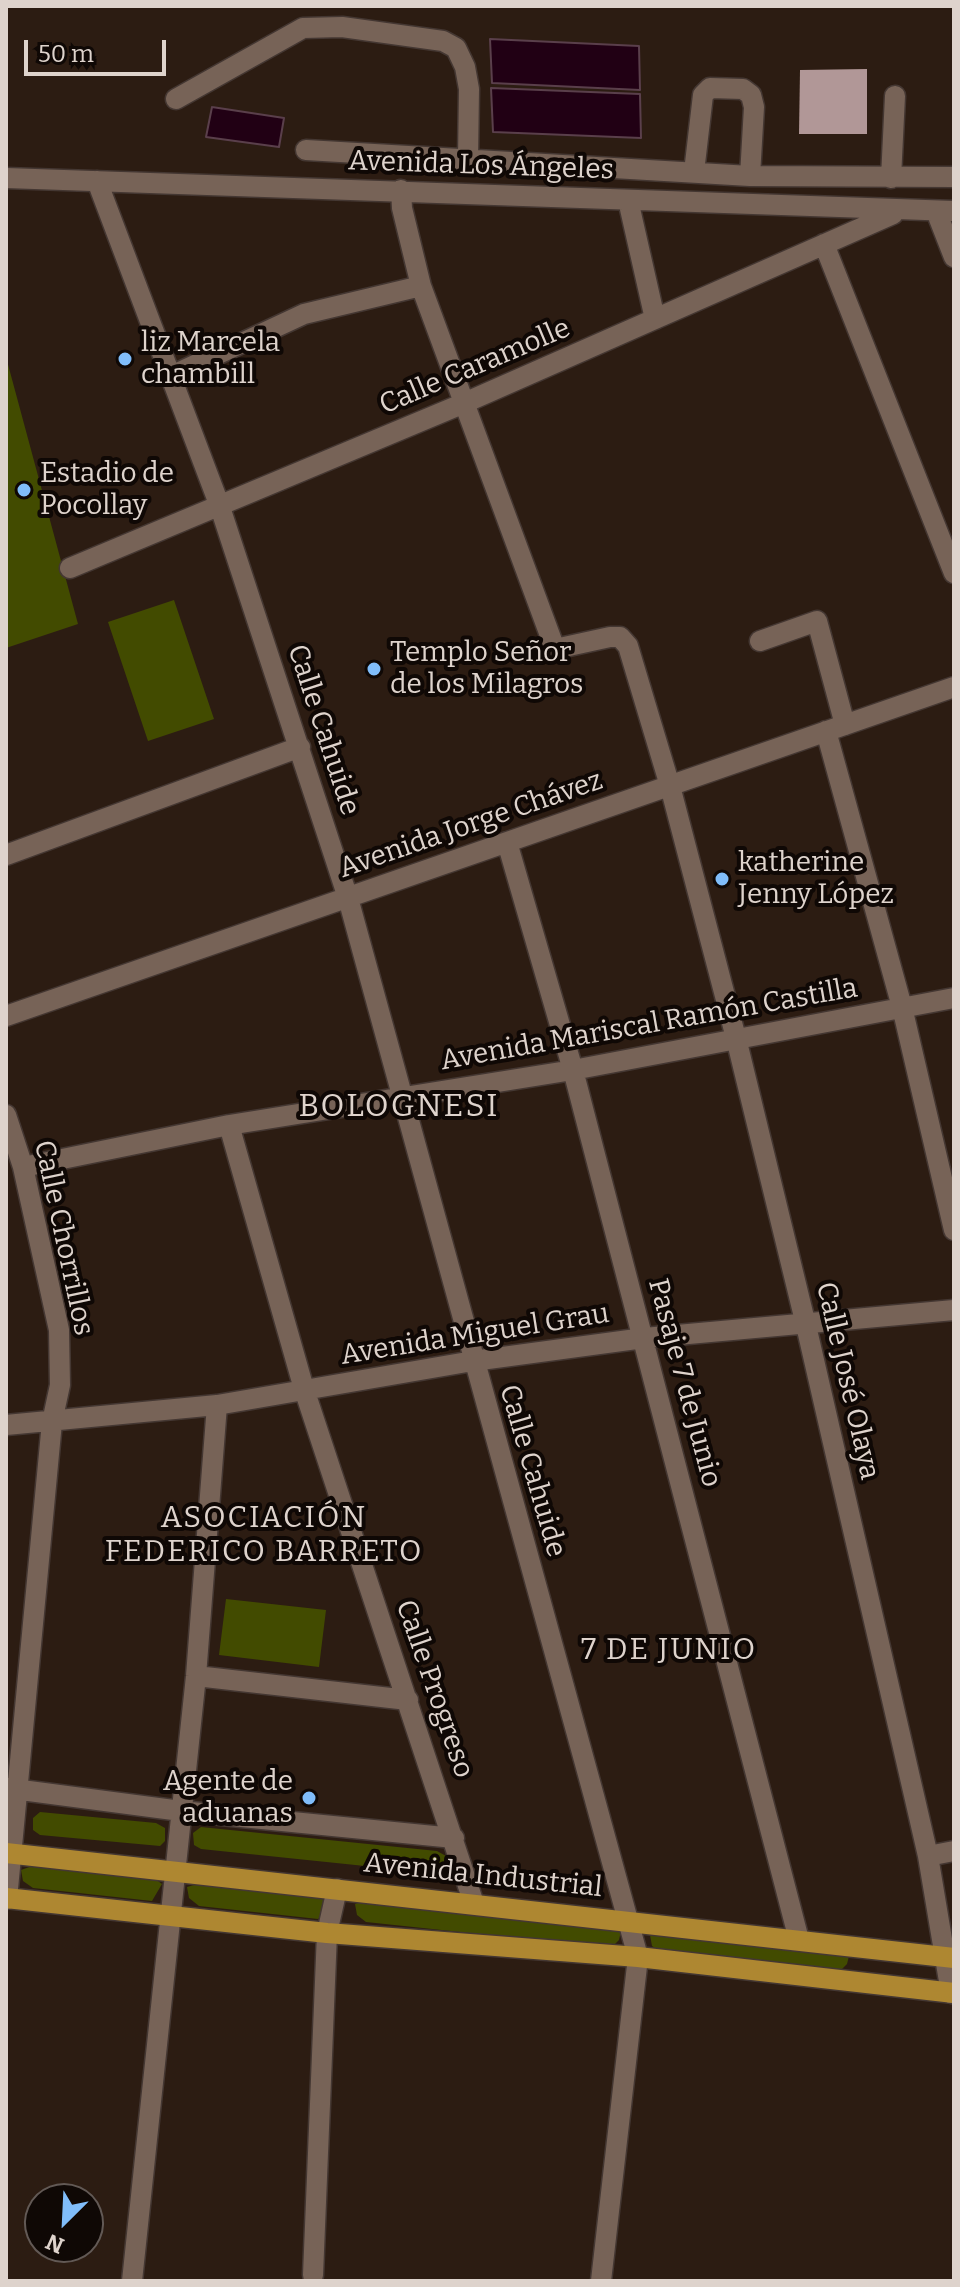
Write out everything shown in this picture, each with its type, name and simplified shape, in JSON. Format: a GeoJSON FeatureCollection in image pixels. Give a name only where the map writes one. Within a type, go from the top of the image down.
{"type":"FeatureCollection","features":[{"type":"Feature","properties":{"kind":"main road","name":"Avenida Industrial"},"geometry":{"type":"LineString","coordinates":[[8,1853],[950,1957]]}},
{"type":"Feature","properties":{"kind":"main road"},"geometry":{"type":"LineString","coordinates":[[6,1898],[327,1933],[638,1957],[952,1993]]}},
{"type":"Feature","properties":{"kind":"main road"},"geometry":{"type":"LineString","coordinates":[[866,1983],[869,1948]]}},
{"type":"Feature","properties":{"kind":"street"},"geometry":{"type":"LineString","coordinates":[[176,99],[303,28],[332,26],[443,41],[456,48],[465,67],[469,89],[468,159]]}},
{"type":"Feature","properties":{"kind":"street"},"geometry":{"type":"LineString","coordinates":[[694,172],[703,95],[710,88],[743,89],[751,95],[754,107],[750,176]]}},
{"type":"Feature","properties":{"kind":"street"},"geometry":{"type":"LineString","coordinates":[[891,178],[895,96]]}},
{"type":"Feature","properties":{"kind":"street"},"geometry":{"type":"LineString","coordinates":[[306,150],[750,176],[954,177]]}},
{"type":"Feature","properties":{"kind":"street","name":"Avenida Los Ángeles"},"geometry":{"type":"LineString","coordinates":[[6,178],[945,211]]}},
{"type":"Feature","properties":{"kind":"street","name":"Calle Cahuide"},"geometry":{"type":"LineString","coordinates":[[97,181],[219,504],[348,898],[638,1957]]}},
{"type":"Feature","properties":{"kind":"street"},"geometry":{"type":"LineString","coordinates":[[401,190],[402,208],[421,286],[462,404]]}},
{"type":"Feature","properties":{"kind":"street"},"geometry":{"type":"LineString","coordinates":[[628,200],[655,319]]}},
{"type":"Feature","properties":{"kind":"street","name":"Calle Caramolle"},"geometry":{"type":"LineString","coordinates":[[70,568],[462,404],[899,211]]}},
{"type":"Feature","properties":{"kind":"street"},"geometry":{"type":"LineString","coordinates":[[945,211],[954,257]]}},
{"type":"Feature","properties":{"kind":"street"},"geometry":{"type":"LineString","coordinates":[[824,244],[954,573]]}},
{"type":"Feature","properties":{"kind":"street"},"geometry":{"type":"LineString","coordinates":[[169,377],[304,314],[421,286]]}},
{"type":"Feature","properties":{"kind":"street","name":"Calle José Olaya"},"geometry":{"type":"LineString","coordinates":[[462,404],[552,644],[561,651],[620,637],[628,646],[670,786],[805,1321],[928,1856],[950,1957],[952,1993]]}},
{"type":"Feature","properties":{"kind":"street"},"geometry":{"type":"LineString","coordinates":[[760,641],[817,621],[836,728],[954,1230]]}},
{"type":"Feature","properties":{"kind":"street","name":"Avenida Jorge Chávez"},"geometry":{"type":"LineString","coordinates":[[6,1016],[954,687]]}},
{"type":"Feature","properties":{"kind":"street"},"geometry":{"type":"LineString","coordinates":[[6,855],[300,747]]}},
{"type":"Feature","properties":{"kind":"street","name":"Pasaje 7 de Junio"},"geometry":{"type":"LineString","coordinates":[[507,842],[573,1070],[799,1940]]}},
{"type":"Feature","properties":{"kind":"street","name":"Avenida Mariscal Ramón Castilla"},"geometry":{"type":"LineString","coordinates":[[23,1167],[229,1125],[573,1070],[954,998]]}},
{"type":"Feature","properties":{"kind":"street","name":"Calle Chorrillos"},"geometry":{"type":"LineString","coordinates":[[6,1115],[23,1167],[59,1330],[60,1385],[52,1422],[10,1789],[6,1898]]}},
{"type":"Feature","properties":{"kind":"street","name":"Calle Progreso"},"geometry":{"type":"LineString","coordinates":[[229,1125],[304,1389],[474,1904]]}},
{"type":"Feature","properties":{"kind":"street","name":"Avenida Miguel Grau"},"geometry":{"type":"LineString","coordinates":[[6,1425],[217,1405],[473,1361],[644,1338],[805,1321],[954,1310]]}},
{"type":"Feature","properties":{"kind":"street"},"geometry":{"type":"LineString","coordinates":[[132,2281],[196,1676],[217,1405]]}},
{"type":"Feature","properties":{"kind":"street"},"geometry":{"type":"LineString","coordinates":[[196,1676],[408,1700]]}},
{"type":"Feature","properties":{"kind":"street"},"geometry":{"type":"LineString","coordinates":[[10,1789],[181,1811],[454,1838]]}},
{"type":"Feature","properties":{"kind":"street"},"geometry":{"type":"LineString","coordinates":[[928,1856],[954,1851]]}},
{"type":"Feature","properties":{"kind":"street"},"geometry":{"type":"LineString","coordinates":[[313,2275],[327,1933],[337,1889]]}},
{"type":"Feature","properties":{"kind":"street"},"geometry":{"type":"LineString","coordinates":[[601,2281],[638,1957]]}},
{"type":"Feature","properties":{"kind":"green space","name":"Estadio de Pocollay"},"geometry":{"type":"Polygon","coordinates":[[[6,357],[78,624],[6,648],[6,357]]]}},
{"type":"Feature","properties":{"kind":"green space"},"geometry":{"type":"Polygon","coordinates":[[[174,600],[214,719],[148,741],[108,622],[174,600]]]}},
{"type":"Feature","properties":{"kind":"green space"},"geometry":{"type":"Polygon","coordinates":[[[226,1599],[326,1610],[319,1667],[219,1655],[226,1599]]]}},
{"type":"Feature","properties":{"kind":"green space"},"geometry":{"type":"Polygon","coordinates":[[[40,1812],[156,1823],[165,1828],[165,1841],[160,1846],[40,1835],[33,1830],[33,1818],[40,1812]]]}},
{"type":"Feature","properties":{"kind":"green space"},"geometry":{"type":"Polygon","coordinates":[[[201,1827],[437,1851],[446,1856],[447,1869],[442,1874],[201,1849],[194,1845],[193,1833],[201,1827]]]}},
{"type":"Feature","properties":{"kind":"green space"},"geometry":{"type":"Polygon","coordinates":[[[35,1865],[154,1878],[162,1884],[152,1901],[33,1888],[23,1881],[21,1870],[35,1865]]]}},
{"type":"Feature","properties":{"kind":"green space"},"geometry":{"type":"Polygon","coordinates":[[[201,1883],[320,1896],[328,1903],[326,1911],[318,1919],[199,1906],[189,1898],[187,1887],[201,1883]]]}},
{"type":"Feature","properties":{"kind":"green space"},"geometry":{"type":"Polygon","coordinates":[[[368,1899],[613,1925],[621,1931],[619,1940],[611,1948],[366,1922],[357,1915],[355,1904],[368,1899]]]}},
{"type":"Feature","properties":{"kind":"green space"},"geometry":{"type":"Polygon","coordinates":[[[664,1930],[849,1956],[847,1964],[839,1972],[661,1953],[652,1946],[650,1935],[664,1930]]]}},
{"type":"Feature","properties":{"kind":"shaded area"},"geometry":{"type":"Polygon","coordinates":[[[490,39],[639,46],[640,90],[492,83],[490,39]]]}},
{"type":"Feature","properties":{"kind":"shaded area"},"geometry":{"type":"Polygon","coordinates":[[[491,88],[640,94],[641,138],[493,132],[491,88]]]}},
{"type":"Feature","properties":{"kind":"shaded area"},"geometry":{"type":"Polygon","coordinates":[[[212,107],[284,118],[279,147],[206,137],[212,107]]]}},
{"type":"Feature","properties":{"kind":"building"},"geometry":{"type":"Polygon","coordinates":[[[867,69],[867,134],[799,134],[800,70],[867,69]]]}},
{"type":"Feature","properties":{"kind":"place","name":"liz Marcela chambill"},"geometry":{"type":"Point","coordinates":[125,359]}},
{"type":"Feature","properties":{"kind":"place","name":"Estadio de Pocollay"},"geometry":{"type":"Point","coordinates":[24,490]}},
{"type":"Feature","properties":{"kind":"place","name":"Templo Señor de los Milagros"},"geometry":{"type":"Point","coordinates":[374,669]}},
{"type":"Feature","properties":{"kind":"place","name":"katherine Jenny López"},"geometry":{"type":"Point","coordinates":[722,879]}},
{"type":"Feature","properties":{"kind":"place","name":"Agente de aduanas"},"geometry":{"type":"Point","coordinates":[309,1798]}},
{"type":"Feature","properties":{"kind":"district","name":"BOLOGNESI"},"geometry":{"type":"Point","coordinates":[399,1107]}},
{"type":"Feature","properties":{"kind":"district","name":"ASOCIACIÓN FEDERICO BARRETO"},"geometry":{"type":"Point","coordinates":[264,1536]}},
{"type":"Feature","properties":{"kind":"district","name":"7 DE JUNIO"},"geometry":{"type":"Point","coordinates":[669,1651]}}]}
